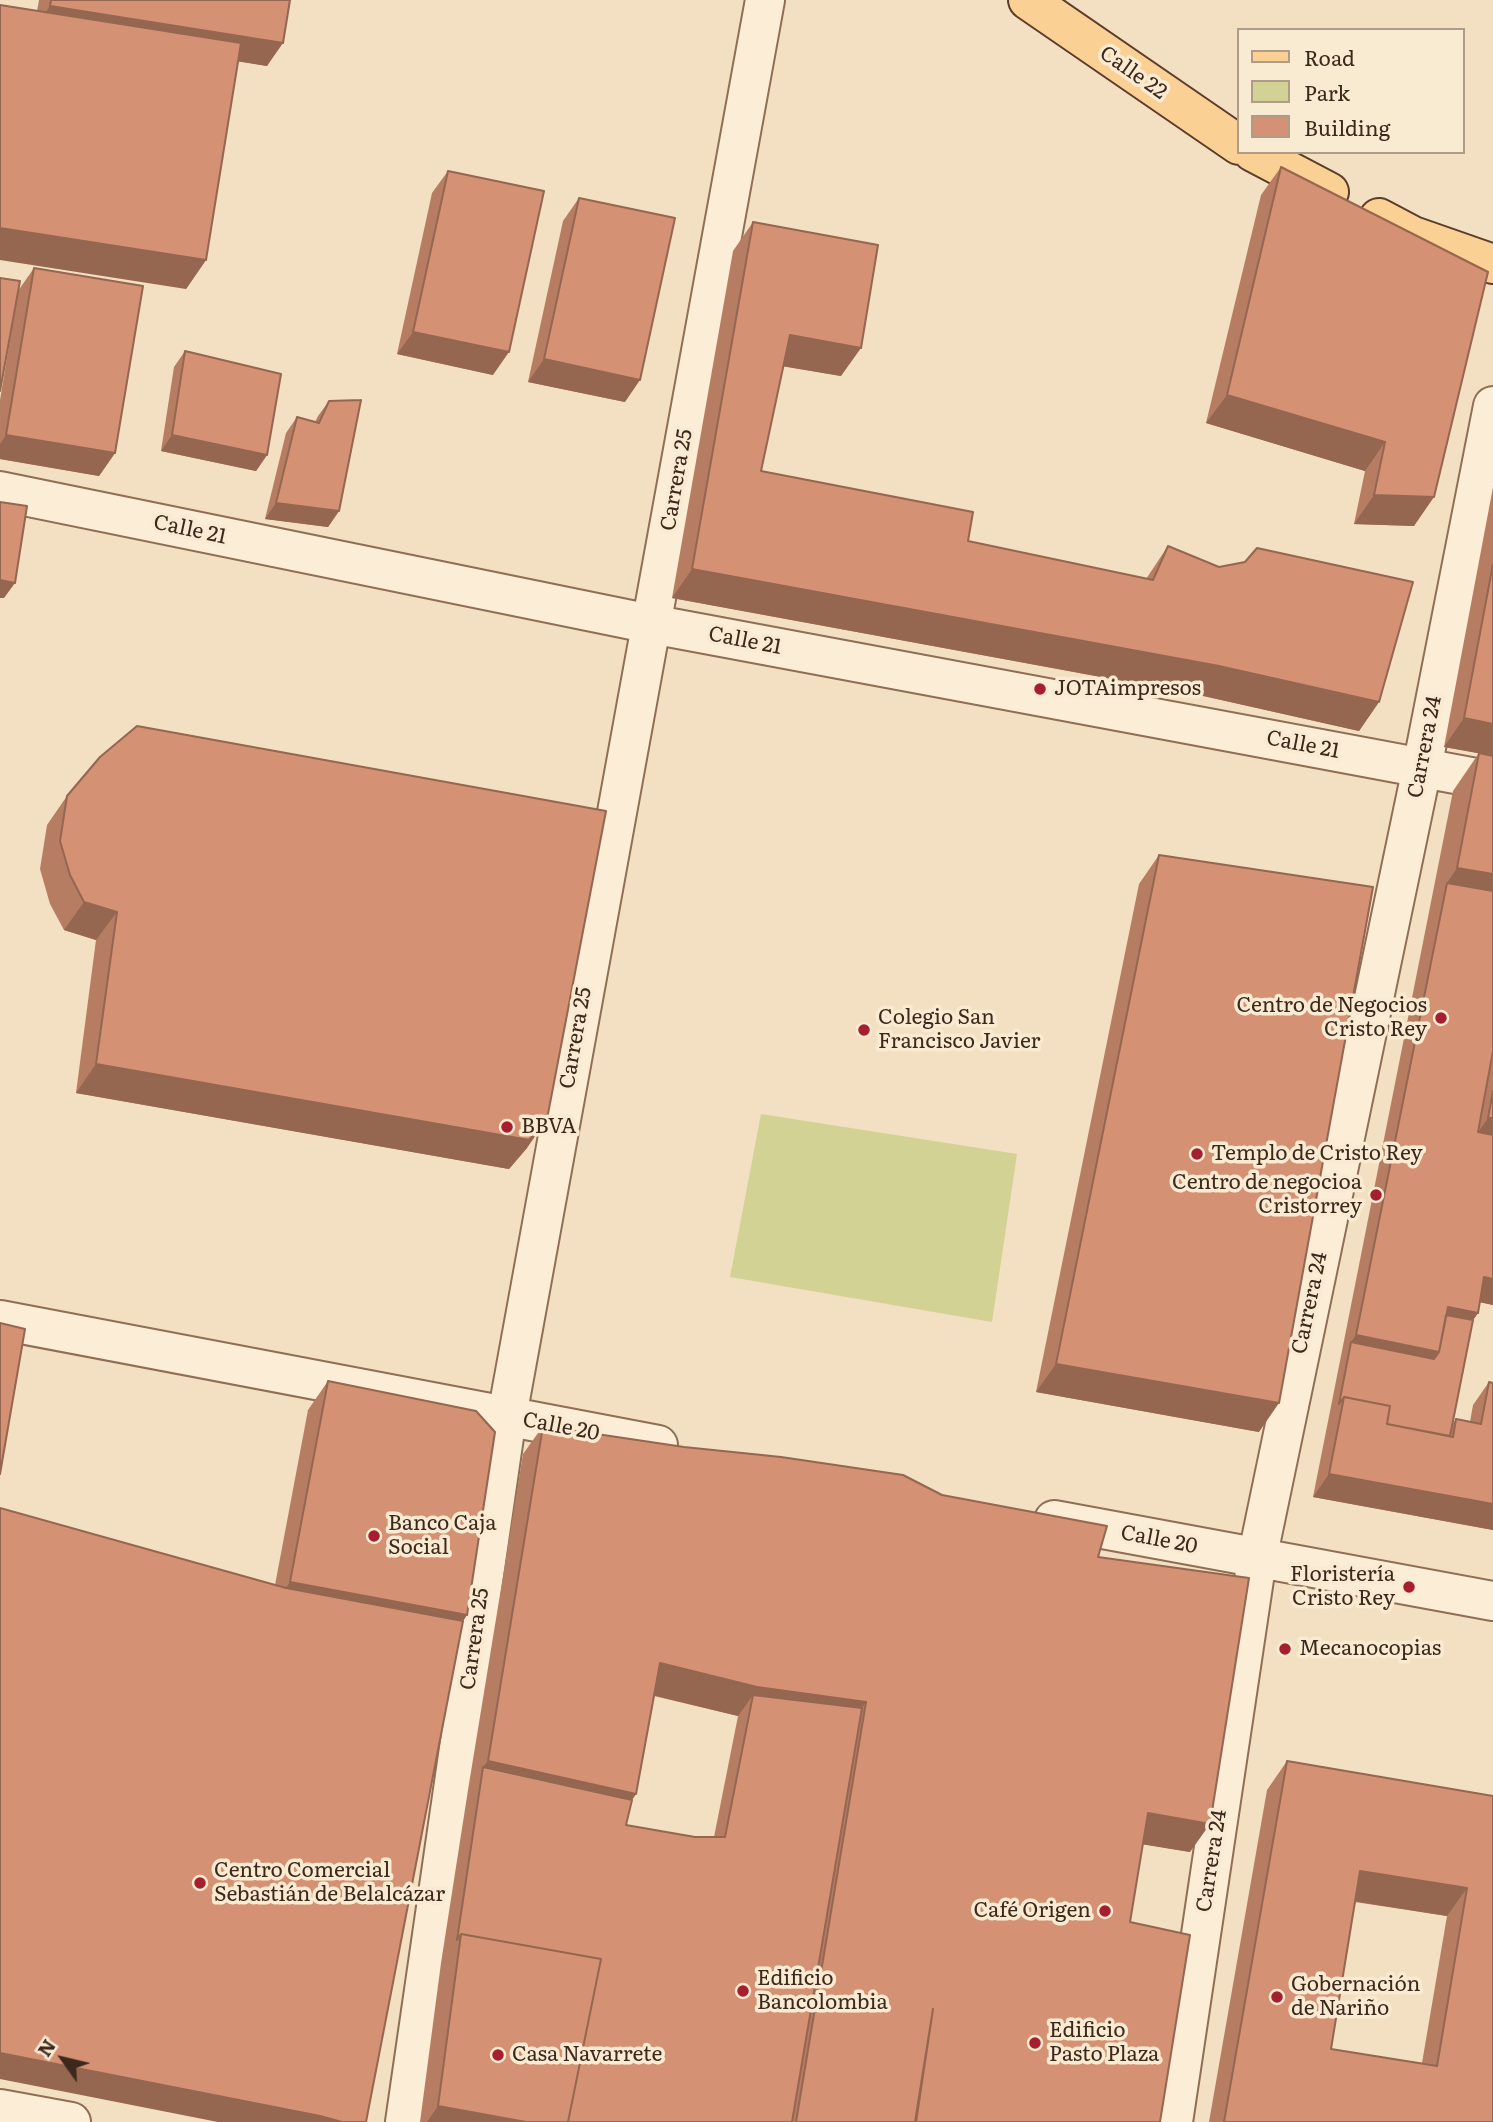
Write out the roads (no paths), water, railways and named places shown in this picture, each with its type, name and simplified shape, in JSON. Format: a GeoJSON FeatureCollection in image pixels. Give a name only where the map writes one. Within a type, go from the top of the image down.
{"type":"FeatureCollection","features":[{"type":"Feature","properties":{"kind":"main road","name":"Calle 22"},"geometry":{"type":"LineString","coordinates":[[1028,0],[1238,144]]}},
{"type":"Feature","properties":{"kind":"main road"},"geometry":{"type":"LineString","coordinates":[[1257,154],[1413,236],[1493,264]]}},
{"type":"Feature","properties":{"kind":"street","name":"Carrera 25"},"geometry":{"type":"LineString","coordinates":[[405,2122],[507,1416],[765,0]]}},
{"type":"Feature","properties":{"kind":"street","name":"Carrera 24"},"geometry":{"type":"LineString","coordinates":[[1173,2122],[1257,1559],[1422,768],[1493,406]]}},
{"type":"Feature","properties":{"kind":"street","name":"Calle 21"},"geometry":{"type":"LineString","coordinates":[[0,491],[651,624],[1493,781]]}},
{"type":"Feature","properties":{"kind":"street","name":"Calle 20"},"geometry":{"type":"LineString","coordinates":[[0,1320],[698,1453]]}},
{"type":"Feature","properties":{"kind":"street","name":"Calle 20"},"geometry":{"type":"LineString","coordinates":[[1025,1515],[1493,1601]]}},
{"type":"Feature","properties":{"kind":"street"},"geometry":{"type":"LineString","coordinates":[[0,2109],[71,2122]]}},
{"type":"Feature","properties":{"kind":"place","name":"JOTAimpresos"},"geometry":{"type":"Point","coordinates":[1040,689]}},
{"type":"Feature","properties":{"kind":"place","name":"Centro de Negocios Cristo Rey"},"geometry":{"type":"Point","coordinates":[1441,1018]}},
{"type":"Feature","properties":{"kind":"place","name":"Colegio San Francisco Javier"},"geometry":{"type":"Point","coordinates":[864,1030]}},
{"type":"Feature","properties":{"kind":"place","name":"BBVA"},"geometry":{"type":"Point","coordinates":[507,1127]}},
{"type":"Feature","properties":{"kind":"place","name":"Templo de Cristo Rey"},"geometry":{"type":"Point","coordinates":[1197,1154]}},
{"type":"Feature","properties":{"kind":"place","name":"Centro de negocioa Cristorrey"},"geometry":{"type":"Point","coordinates":[1376,1195]}},
{"type":"Feature","properties":{"kind":"place","name":"Banco Caja Social"},"geometry":{"type":"Point","coordinates":[374,1536]}},
{"type":"Feature","properties":{"kind":"place","name":"Floristería Cristo Rey"},"geometry":{"type":"Point","coordinates":[1409,1587]}},
{"type":"Feature","properties":{"kind":"place","name":"Mecanocopias"},"geometry":{"type":"Point","coordinates":[1285,1649]}},
{"type":"Feature","properties":{"kind":"place","name":"Centro Comercial Sebastián de Belalcázar"},"geometry":{"type":"Point","coordinates":[200,1883]}},
{"type":"Feature","properties":{"kind":"place","name":"Café Origen"},"geometry":{"type":"Point","coordinates":[1105,1911]}},
{"type":"Feature","properties":{"kind":"place","name":"Edificio Bancolombia"},"geometry":{"type":"Point","coordinates":[743,1991]}},
{"type":"Feature","properties":{"kind":"place","name":"Gobernación de Nariño"},"geometry":{"type":"Point","coordinates":[1277,1997]}},
{"type":"Feature","properties":{"kind":"place","name":"Edificio Pasto Plaza"},"geometry":{"type":"Point","coordinates":[1035,2043]}},
{"type":"Feature","properties":{"kind":"place","name":"Casa Navarrete"},"geometry":{"type":"Point","coordinates":[498,2055]}}]}
